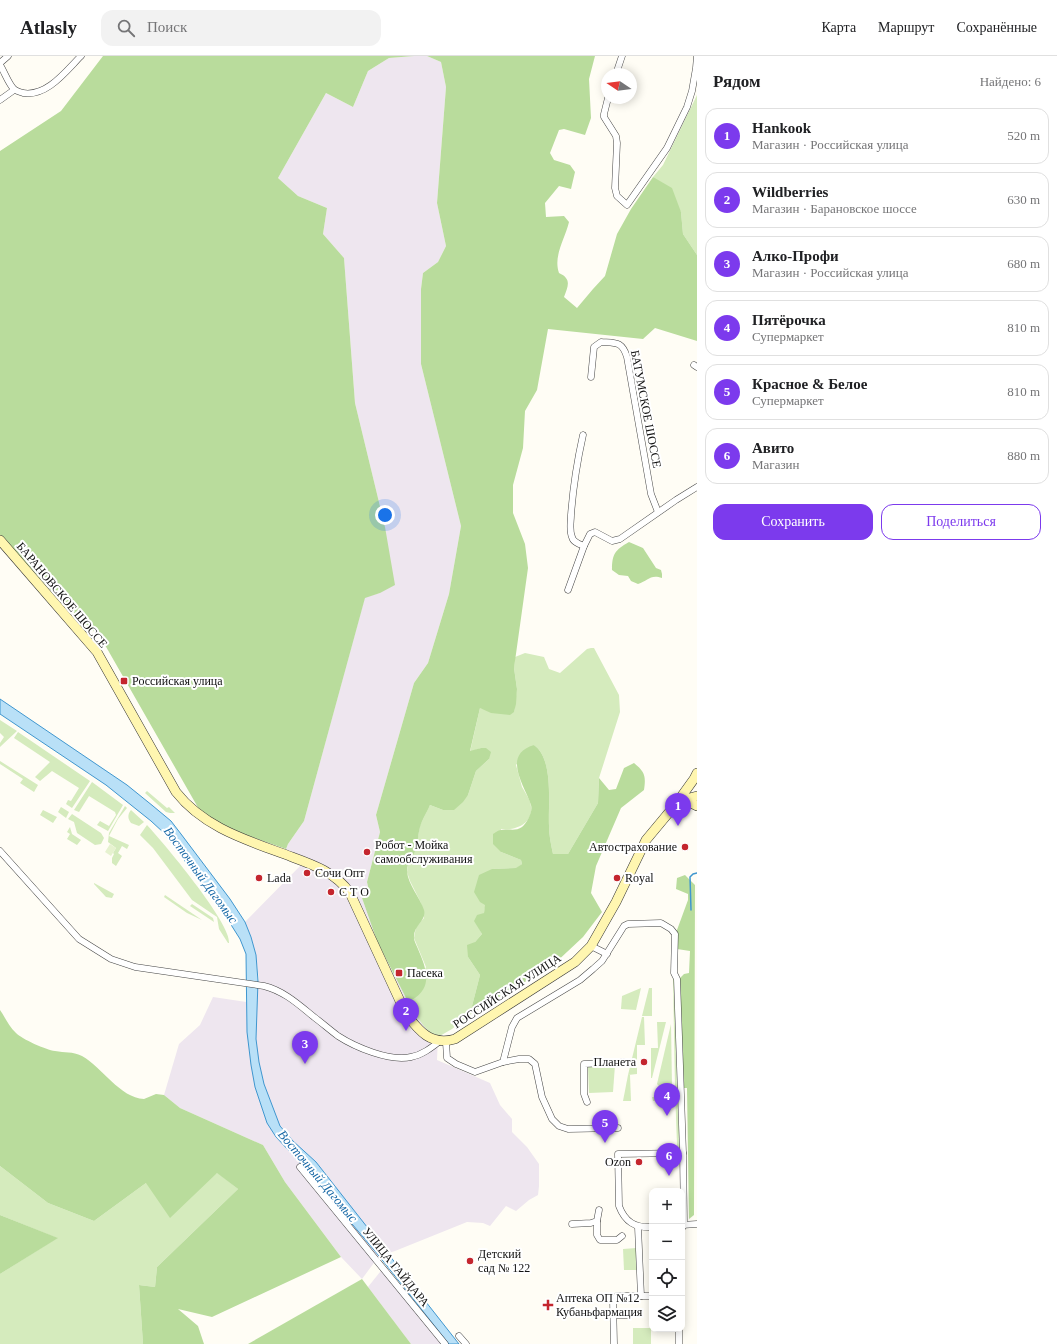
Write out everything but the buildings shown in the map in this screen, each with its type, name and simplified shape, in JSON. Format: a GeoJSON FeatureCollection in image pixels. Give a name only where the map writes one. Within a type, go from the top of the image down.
{"type":"FeatureCollection","features":[{"type":"Feature","properties":{"kind":"main road","name":"БАРАНОВСКОЕ ШОССЕ"},"geometry":{"type":"LineString","coordinates":[[0,540],[97,652],[176,792],[185,804],[202,818],[228,833],[316,866],[342,883],[350,893],[406,1014],[418,1029],[426,1036],[443,1042]]}},
{"type":"Feature","properties":{"kind":"main road"},"geometry":{"type":"LineString","coordinates":[[676,804],[697,773]]}},
{"type":"Feature","properties":{"kind":"main road"},"geometry":{"type":"LineString","coordinates":[[676,804],[687,793],[697,788]]}},
{"type":"Feature","properties":{"kind":"main road"},"geometry":{"type":"LineString","coordinates":[[676,804],[682,800],[697,796]]}},
{"type":"Feature","properties":{"kind":"main road"},"geometry":{"type":"LineString","coordinates":[[676,804],[687,802],[697,806]]}},
{"type":"Feature","properties":{"kind":"main road","name":"РОССИЙСКАЯ УЛИЦА"},"geometry":{"type":"LineString","coordinates":[[443,1042],[455,1039],[555,975],[574,962],[591,946],[616,902],[646,840],[676,804]]}},
{"type":"Feature","properties":{"kind":"street"},"geometry":{"type":"LineString","coordinates":[[8,56],[0,64],[14,90],[28,94],[40,92],[54,82],[81,56]]}},
{"type":"Feature","properties":{"kind":"street"},"geometry":{"type":"LineString","coordinates":[[618,68],[622,56]]}},
{"type":"Feature","properties":{"kind":"street"},"geometry":{"type":"LineString","coordinates":[[606,104],[604,117],[616,136],[617,143],[615,188],[617,196],[627,205],[667,148],[687,107],[692,91],[697,56]]}},
{"type":"Feature","properties":{"kind":"street"},"geometry":{"type":"LineString","coordinates":[[0,100],[14,90]]}},
{"type":"Feature","properties":{"kind":"street","name":"БАТУМСКОЕ ШОССЕ"},"geometry":{"type":"LineString","coordinates":[[591,377],[594,347],[601,342],[618,343],[624,348],[627,357],[651,494],[658,512]]}},
{"type":"Feature","properties":{"kind":"street"},"geometry":{"type":"LineString","coordinates":[[583,435],[578,457],[572,499],[570,530],[572,538],[584,546]]}},
{"type":"Feature","properties":{"kind":"street"},"geometry":{"type":"LineString","coordinates":[[568,590],[590,534],[593,532],[612,541],[620,539],[697,487]]}},
{"type":"Feature","properties":{"kind":"street","name":"РОССИЙСКАЯ УЛИЦА"},"geometry":{"type":"LineString","coordinates":[[0,851],[79,939],[111,959],[135,967],[264,986],[275,989],[290,998],[339,1036],[380,1055],[404,1059],[421,1054],[443,1042]]}},
{"type":"Feature","properties":{"kind":"street"},"geometry":{"type":"LineString","coordinates":[[503,1062],[512,1026],[517,1018],[580,980],[602,961],[624,926],[628,924],[661,923],[671,929],[675,934],[674,973],[677,979],[683,1152],[683,1224]]}},
{"type":"Feature","properties":{"kind":"street"},"geometry":{"type":"LineString","coordinates":[[591,946],[607,954]]}},
{"type":"Feature","properties":{"kind":"street"},"geometry":{"type":"LineString","coordinates":[[443,1042],[446,1058],[475,1072],[503,1062],[529,1059],[535,1064],[542,1097],[552,1119],[559,1126],[568,1129],[618,1128]]}},
{"type":"Feature","properties":{"kind":"street"},"geometry":{"type":"LineString","coordinates":[[587,1102],[584,1094],[584,1064],[626,1062]]}},
{"type":"Feature","properties":{"kind":"street"},"geometry":{"type":"LineString","coordinates":[[649,1227],[638,1227],[627,1220],[621,1212],[619,1206],[618,1154],[683,1152]]}},
{"type":"Feature","properties":{"kind":"street","name":"УЛИЦА ГАЙДАРА"},"geometry":{"type":"LineString","coordinates":[[300,1167],[445,1344]]}},
{"type":"Feature","properties":{"kind":"street"},"geometry":{"type":"LineString","coordinates":[[599,1210],[597,1235],[600,1240],[616,1240],[622,1236]]}},
{"type":"Feature","properties":{"kind":"street"},"geometry":{"type":"LineString","coordinates":[[572,1224],[591,1223],[597,1221]]}},
{"type":"Feature","properties":{"kind":"street"},"geometry":{"type":"LineString","coordinates":[[685,1226],[697,1224]]}},
{"type":"Feature","properties":{"kind":"street"},"geometry":{"type":"LineString","coordinates":[[638,1227],[640,1296]]}},
{"type":"Feature","properties":{"kind":"street"},"geometry":{"type":"LineString","coordinates":[[614,1344],[613,1300],[615,1297],[649,1296]]}},
{"type":"Feature","properties":{"kind":"street"},"geometry":{"type":"LineString","coordinates":[[614,1314],[628,1315]]}},
{"type":"Feature","properties":{"kind":"street"},"geometry":{"type":"LineString","coordinates":[[679,1332],[679,1344]]}},
{"type":"Feature","properties":{"kind":"street"},"geometry":{"type":"LineString","coordinates":[[459,1336],[466,1344]]}},
{"type":"Feature","properties":{"kind":"shaded area"},"geometry":{"type":"Polygon","coordinates":[[[427,56],[441,62],[446,87],[437,203],[446,246],[438,262],[423,273],[421,289],[421,364],[461,526],[449,594],[428,663],[414,683],[376,815],[380,832],[367,882],[369,891],[362,898],[377,941],[406,998],[419,1019],[438,1037],[437,1060],[490,1083],[500,1105],[512,1119],[512,1132],[527,1147],[539,1164],[539,1186],[538,1195],[529,1200],[516,1211],[506,1206],[490,1226],[483,1223],[467,1222],[379,1256],[362,1279],[341,1257],[285,1182],[263,1145],[180,1108],[164,1095],[179,1044],[200,1025],[213,997],[253,1003],[259,980],[256,955],[245,922],[302,864],[286,849],[304,821],[365,597],[380,593],[385,527],[355,403],[344,258],[323,234],[327,208],[298,196],[278,178],[326,93],[353,107],[368,71],[389,58],[427,56]]]}},
{"type":"Feature","properties":{"kind":"shaded area"},"geometry":{"type":"Polygon","coordinates":[[[384,1267],[444,1344],[411,1344],[368,1287],[384,1267]]]}},
{"type":"Feature","properties":{"kind":"green space"},"geometry":{"type":"Polygon","coordinates":[[[103,56],[414,56],[389,58],[368,71],[353,107],[326,93],[278,178],[298,196],[327,208],[323,234],[344,258],[355,403],[385,527],[395,585],[380,593],[365,598],[304,821],[286,849],[226,828],[200,811],[101,638],[60,600],[0,535],[0,151],[61,111],[103,56]]]}},
{"type":"Feature","properties":{"kind":"green space"},"geometry":{"type":"Polygon","coordinates":[[[427,56],[595,56],[589,79],[591,118],[585,135],[564,129],[559,130],[550,153],[554,160],[570,165],[575,172],[571,189],[559,186],[545,203],[546,217],[564,216],[569,222],[557,260],[559,273],[566,278],[568,283],[564,297],[577,308],[605,276],[617,234],[631,209],[653,177],[672,188],[681,212],[683,234],[697,255],[697,341],[655,328],[643,339],[548,329],[537,390],[525,411],[523,448],[513,485],[513,513],[525,544],[528,568],[514,668],[517,689],[516,704],[514,712],[510,715],[491,713],[480,708],[470,751],[486,748],[491,752],[489,759],[476,771],[468,795],[463,802],[454,810],[443,810],[430,805],[421,824],[416,849],[409,862],[407,871],[412,886],[424,910],[424,917],[414,934],[414,938],[424,963],[426,983],[419,995],[412,1000],[406,998],[377,941],[362,898],[369,891],[367,882],[380,832],[376,815],[414,683],[428,663],[449,594],[461,526],[421,364],[421,289],[423,273],[438,262],[446,246],[437,203],[446,87],[441,62],[427,56]]]}},
{"type":"Feature","properties":{"kind":"green space"},"geometry":{"type":"Polygon","coordinates":[[[697,95],[697,255],[683,234],[681,212],[653,177],[663,165],[697,95]]]}},
{"type":"Feature","properties":{"kind":"green space"},"geometry":{"type":"Polygon","coordinates":[[[629,542],[643,548],[656,568],[661,570],[662,578],[652,577],[638,584],[631,581],[628,576],[619,575],[612,570],[615,553],[629,542]]]}},
{"type":"Feature","properties":{"kind":"green space"},"geometry":{"type":"Polygon","coordinates":[[[594,648],[619,695],[620,712],[599,778],[598,803],[568,854],[553,854],[549,829],[549,782],[545,760],[534,745],[516,765],[522,787],[530,802],[531,813],[526,822],[522,825],[512,829],[501,829],[501,852],[521,860],[522,864],[517,868],[492,869],[484,913],[478,926],[482,934],[475,942],[468,957],[480,975],[472,1006],[475,1011],[452,1029],[438,1037],[423,1025],[406,998],[412,1000],[426,967],[414,938],[416,927],[424,918],[421,903],[407,872],[408,862],[416,849],[420,825],[430,805],[443,810],[468,795],[476,771],[489,759],[481,748],[470,752],[480,708],[514,712],[517,689],[514,668],[515,657],[525,653],[544,657],[549,669],[560,673],[587,649],[594,648]]]}},
{"type":"Feature","properties":{"kind":"green space"},"geometry":{"type":"Polygon","coordinates":[[[0,720],[17,731],[0,747],[0,743],[4,737],[0,733],[0,720]]]}},
{"type":"Feature","properties":{"kind":"green space"},"geometry":{"type":"Polygon","coordinates":[[[18,732],[90,781],[72,808],[66,804],[68,800],[71,801],[79,788],[52,771],[40,781],[35,777],[50,762],[14,738],[18,732]]]}},
{"type":"Feature","properties":{"kind":"green space"},"geometry":{"type":"Polygon","coordinates":[[[534,745],[545,760],[549,782],[549,829],[553,854],[568,854],[598,803],[599,778],[609,790],[616,789],[624,768],[634,763],[643,772],[645,781],[644,790],[621,808],[596,866],[591,893],[602,912],[583,937],[552,966],[475,1011],[472,1006],[480,975],[468,957],[467,945],[475,942],[482,934],[474,921],[477,915],[484,913],[485,905],[480,902],[474,892],[479,875],[492,869],[516,868],[522,864],[521,860],[501,852],[493,844],[493,834],[500,830],[514,830],[522,827],[528,820],[531,805],[518,772],[517,763],[519,756],[524,750],[534,745]]]}},
{"type":"Feature","properties":{"kind":"green space"},"geometry":{"type":"Polygon","coordinates":[[[0,761],[38,785],[34,792],[20,783],[23,779],[0,764],[0,761]]]}},
{"type":"Feature","properties":{"kind":"green space"},"geometry":{"type":"Polygon","coordinates":[[[92,782],[123,805],[108,831],[97,825],[100,821],[109,826],[116,815],[115,812],[89,796],[79,812],[74,810],[92,782]]]}},
{"type":"Feature","properties":{"kind":"green space"},"geometry":{"type":"Polygon","coordinates":[[[147,791],[175,813],[166,812],[145,793],[147,791]]]}},
{"type":"Feature","properties":{"kind":"green space"},"geometry":{"type":"Polygon","coordinates":[[[125,806],[127,808],[118,819],[109,836],[129,845],[127,849],[122,846],[118,853],[122,856],[116,866],[112,863],[112,858],[116,848],[108,842],[109,833],[125,806]]]}},
{"type":"Feature","properties":{"kind":"green space"},"geometry":{"type":"Polygon","coordinates":[[[61,807],[69,812],[66,818],[58,812],[61,807]]]}},
{"type":"Feature","properties":{"kind":"green space"},"geometry":{"type":"Polygon","coordinates":[[[43,810],[57,817],[53,823],[40,815],[43,810]]]}},
{"type":"Feature","properties":{"kind":"green space"},"geometry":{"type":"Polygon","coordinates":[[[131,810],[144,822],[139,826],[131,823],[129,820],[128,815],[131,810]]]}},
{"type":"Feature","properties":{"kind":"green space"},"geometry":{"type":"Polygon","coordinates":[[[72,814],[101,833],[104,838],[101,844],[95,845],[77,833],[74,822],[68,819],[72,814]]]}},
{"type":"Feature","properties":{"kind":"green space"},"geometry":{"type":"Polygon","coordinates":[[[147,825],[195,883],[220,919],[227,933],[229,943],[219,929],[217,917],[192,900],[153,848],[140,835],[147,825]]]}},
{"type":"Feature","properties":{"kind":"green space"},"geometry":{"type":"Polygon","coordinates":[[[70,827],[72,834],[81,840],[77,845],[67,839],[70,834],[67,832],[70,827]]]}},
{"type":"Feature","properties":{"kind":"green space"},"geometry":{"type":"Polygon","coordinates":[[[110,844],[116,848],[111,856],[105,852],[110,844]]]}},
{"type":"Feature","properties":{"kind":"green space"},"geometry":{"type":"Polygon","coordinates":[[[685,875],[695,885],[694,1215],[689,1219],[687,1088],[681,1088],[679,979],[684,974],[689,973],[690,951],[677,949],[677,930],[688,900],[688,894],[676,889],[677,878],[685,875]]]}},
{"type":"Feature","properties":{"kind":"green space"},"geometry":{"type":"Polygon","coordinates":[[[94,883],[114,894],[112,898],[106,897],[94,883]]]}},
{"type":"Feature","properties":{"kind":"green space"},"geometry":{"type":"Polygon","coordinates":[[[165,895],[202,920],[187,913],[164,897],[165,895]]]}},
{"type":"Feature","properties":{"kind":"green space"},"geometry":{"type":"Polygon","coordinates":[[[192,904],[213,918],[214,922],[190,906],[192,904]]]}},
{"type":"Feature","properties":{"kind":"green space"},"geometry":{"type":"Polygon","coordinates":[[[675,976],[677,1088],[675,1088],[673,978],[675,976]]]}},
{"type":"Feature","properties":{"kind":"green space"},"geometry":{"type":"Polygon","coordinates":[[[641,988],[636,1010],[621,1009],[622,996],[641,988]]]}},
{"type":"Feature","properties":{"kind":"green space"},"geometry":{"type":"Polygon","coordinates":[[[649,988],[652,988],[652,1016],[642,1016],[649,988]]]}},
{"type":"Feature","properties":{"kind":"green space"},"geometry":{"type":"Polygon","coordinates":[[[0,1010],[11,1028],[19,1035],[46,1049],[75,1053],[82,1056],[119,1088],[127,1093],[144,1099],[156,1094],[164,1095],[180,1108],[263,1145],[285,1182],[341,1257],[212,1317],[178,1309],[198,1326],[204,1344],[143,1344],[139,1285],[155,1287],[157,1267],[238,1189],[217,1173],[170,1218],[146,1183],[94,1221],[48,1203],[0,1166],[0,1010]]]}},
{"type":"Feature","properties":{"kind":"green space"},"geometry":{"type":"Polygon","coordinates":[[[642,1017],[644,1017],[645,1045],[637,1045],[637,1074],[628,1075],[642,1017]]]}},
{"type":"Feature","properties":{"kind":"green space"},"geometry":{"type":"Polygon","coordinates":[[[657,1022],[666,1022],[651,1078],[651,1048],[658,1048],[657,1022]]]}},
{"type":"Feature","properties":{"kind":"green space"},"geometry":{"type":"Polygon","coordinates":[[[671,1024],[672,1087],[660,1087],[657,1084],[671,1024]]]}},
{"type":"Feature","properties":{"kind":"green space"},"geometry":{"type":"Polygon","coordinates":[[[615,1065],[613,1092],[589,1093],[588,1067],[615,1065]]]}},
{"type":"Feature","properties":{"kind":"green space"},"geometry":{"type":"Polygon","coordinates":[[[628,1075],[630,1075],[631,1101],[623,1101],[628,1075]]]}},
{"type":"Feature","properties":{"kind":"green space"},"geometry":{"type":"Polygon","coordinates":[[[675,1090],[677,1090],[680,1150],[678,1150],[677,1145],[675,1090]]]}},
{"type":"Feature","properties":{"kind":"green space"},"geometry":{"type":"Polygon","coordinates":[[[671,1096],[671,1100],[653,1101],[652,1097],[671,1096]]]}},
{"type":"Feature","properties":{"kind":"green space"},"geometry":{"type":"Polygon","coordinates":[[[0,1166],[48,1203],[94,1221],[146,1183],[218,1173],[238,1189],[157,1267],[155,1287],[139,1285],[143,1344],[0,1344],[0,1274],[57,1238],[0,1215],[0,1166]]]}},
{"type":"Feature","properties":{"kind":"green space"},"geometry":{"type":"Polygon","coordinates":[[[0,1215],[58,1238],[0,1274],[0,1215]]]}},
{"type":"Feature","properties":{"kind":"green space"},"geometry":{"type":"Polygon","coordinates":[[[636,1248],[637,1270],[624,1270],[623,1249],[636,1248]]]}},
{"type":"Feature","properties":{"kind":"green space"},"geometry":{"type":"Polygon","coordinates":[[[362,1279],[411,1344],[248,1344],[362,1279]]]}},
{"type":"Feature","properties":{"kind":"green space"},"geometry":{"type":"Polygon","coordinates":[[[633,1328],[649,1328],[649,1332],[651,1332],[651,1344],[633,1344],[633,1328]]]}},
{"type":"Feature","properties":{"kind":"water","name":"Восточный Дагомыс"},"geometry":{"type":"Polygon","coordinates":[[[0,699],[127,785],[171,821],[230,899],[245,922],[256,955],[258,981],[256,1039],[259,1062],[264,1084],[280,1126],[293,1141],[316,1162],[459,1344],[449,1344],[379,1256],[305,1168],[276,1137],[267,1123],[255,1087],[251,1065],[247,1032],[246,954],[240,939],[223,912],[164,833],[106,785],[0,714],[0,699]]]}},
{"type":"Feature","properties":{"kind":"waterway"},"geometry":{"type":"LineString","coordinates":[[691,910],[690,877],[697,873]]}},
{"type":"Feature","properties":{"kind":"place","name":"Российская улица"},"geometry":{"type":"Point","coordinates":[124,681]}},
{"type":"Feature","properties":{"kind":"place","name":"Hankook"},"geometry":{"type":"Point","coordinates":[678,826]}},
{"type":"Feature","properties":{"kind":"place","name":"Автострахование"},"geometry":{"type":"Point","coordinates":[685,847]}},
{"type":"Feature","properties":{"kind":"place","name":"Робот - Мойка самообслуживания"},"geometry":{"type":"Point","coordinates":[367,852]}},
{"type":"Feature","properties":{"kind":"place","name":"Сочи Опт"},"geometry":{"type":"Point","coordinates":[307,873]}},
{"type":"Feature","properties":{"kind":"place","name":"Lada"},"geometry":{"type":"Point","coordinates":[259,878]}},
{"type":"Feature","properties":{"kind":"place","name":"Royal"},"geometry":{"type":"Point","coordinates":[617,878]}},
{"type":"Feature","properties":{"kind":"place","name":"С Т О"},"geometry":{"type":"Point","coordinates":[331,892]}},
{"type":"Feature","properties":{"kind":"place","name":"Пасека"},"geometry":{"type":"Point","coordinates":[399,973]}},
{"type":"Feature","properties":{"kind":"place","name":"Wildberries"},"geometry":{"type":"Point","coordinates":[406,1031]}},
{"type":"Feature","properties":{"kind":"place","name":"Планета"},"geometry":{"type":"Point","coordinates":[644,1062]}},
{"type":"Feature","properties":{"kind":"place","name":"Алко-Профи"},"geometry":{"type":"Point","coordinates":[305,1064]}},
{"type":"Feature","properties":{"kind":"place","name":"Пятёрочка"},"geometry":{"type":"Point","coordinates":[667,1116]}},
{"type":"Feature","properties":{"kind":"place","name":"Красное & Белое"},"geometry":{"type":"Point","coordinates":[605,1143]}},
{"type":"Feature","properties":{"kind":"place","name":"Ozon"},"geometry":{"type":"Point","coordinates":[639,1162]}},
{"type":"Feature","properties":{"kind":"place","name":"Авито"},"geometry":{"type":"Point","coordinates":[669,1176]}},
{"type":"Feature","properties":{"kind":"place","name":"Детский сад № 122"},"geometry":{"type":"Point","coordinates":[470,1261]}},
{"type":"Feature","properties":{"kind":"place","name":"Аптека ОП №12 Кубаньфармация"},"geometry":{"type":"Point","coordinates":[548,1305]}}]}
